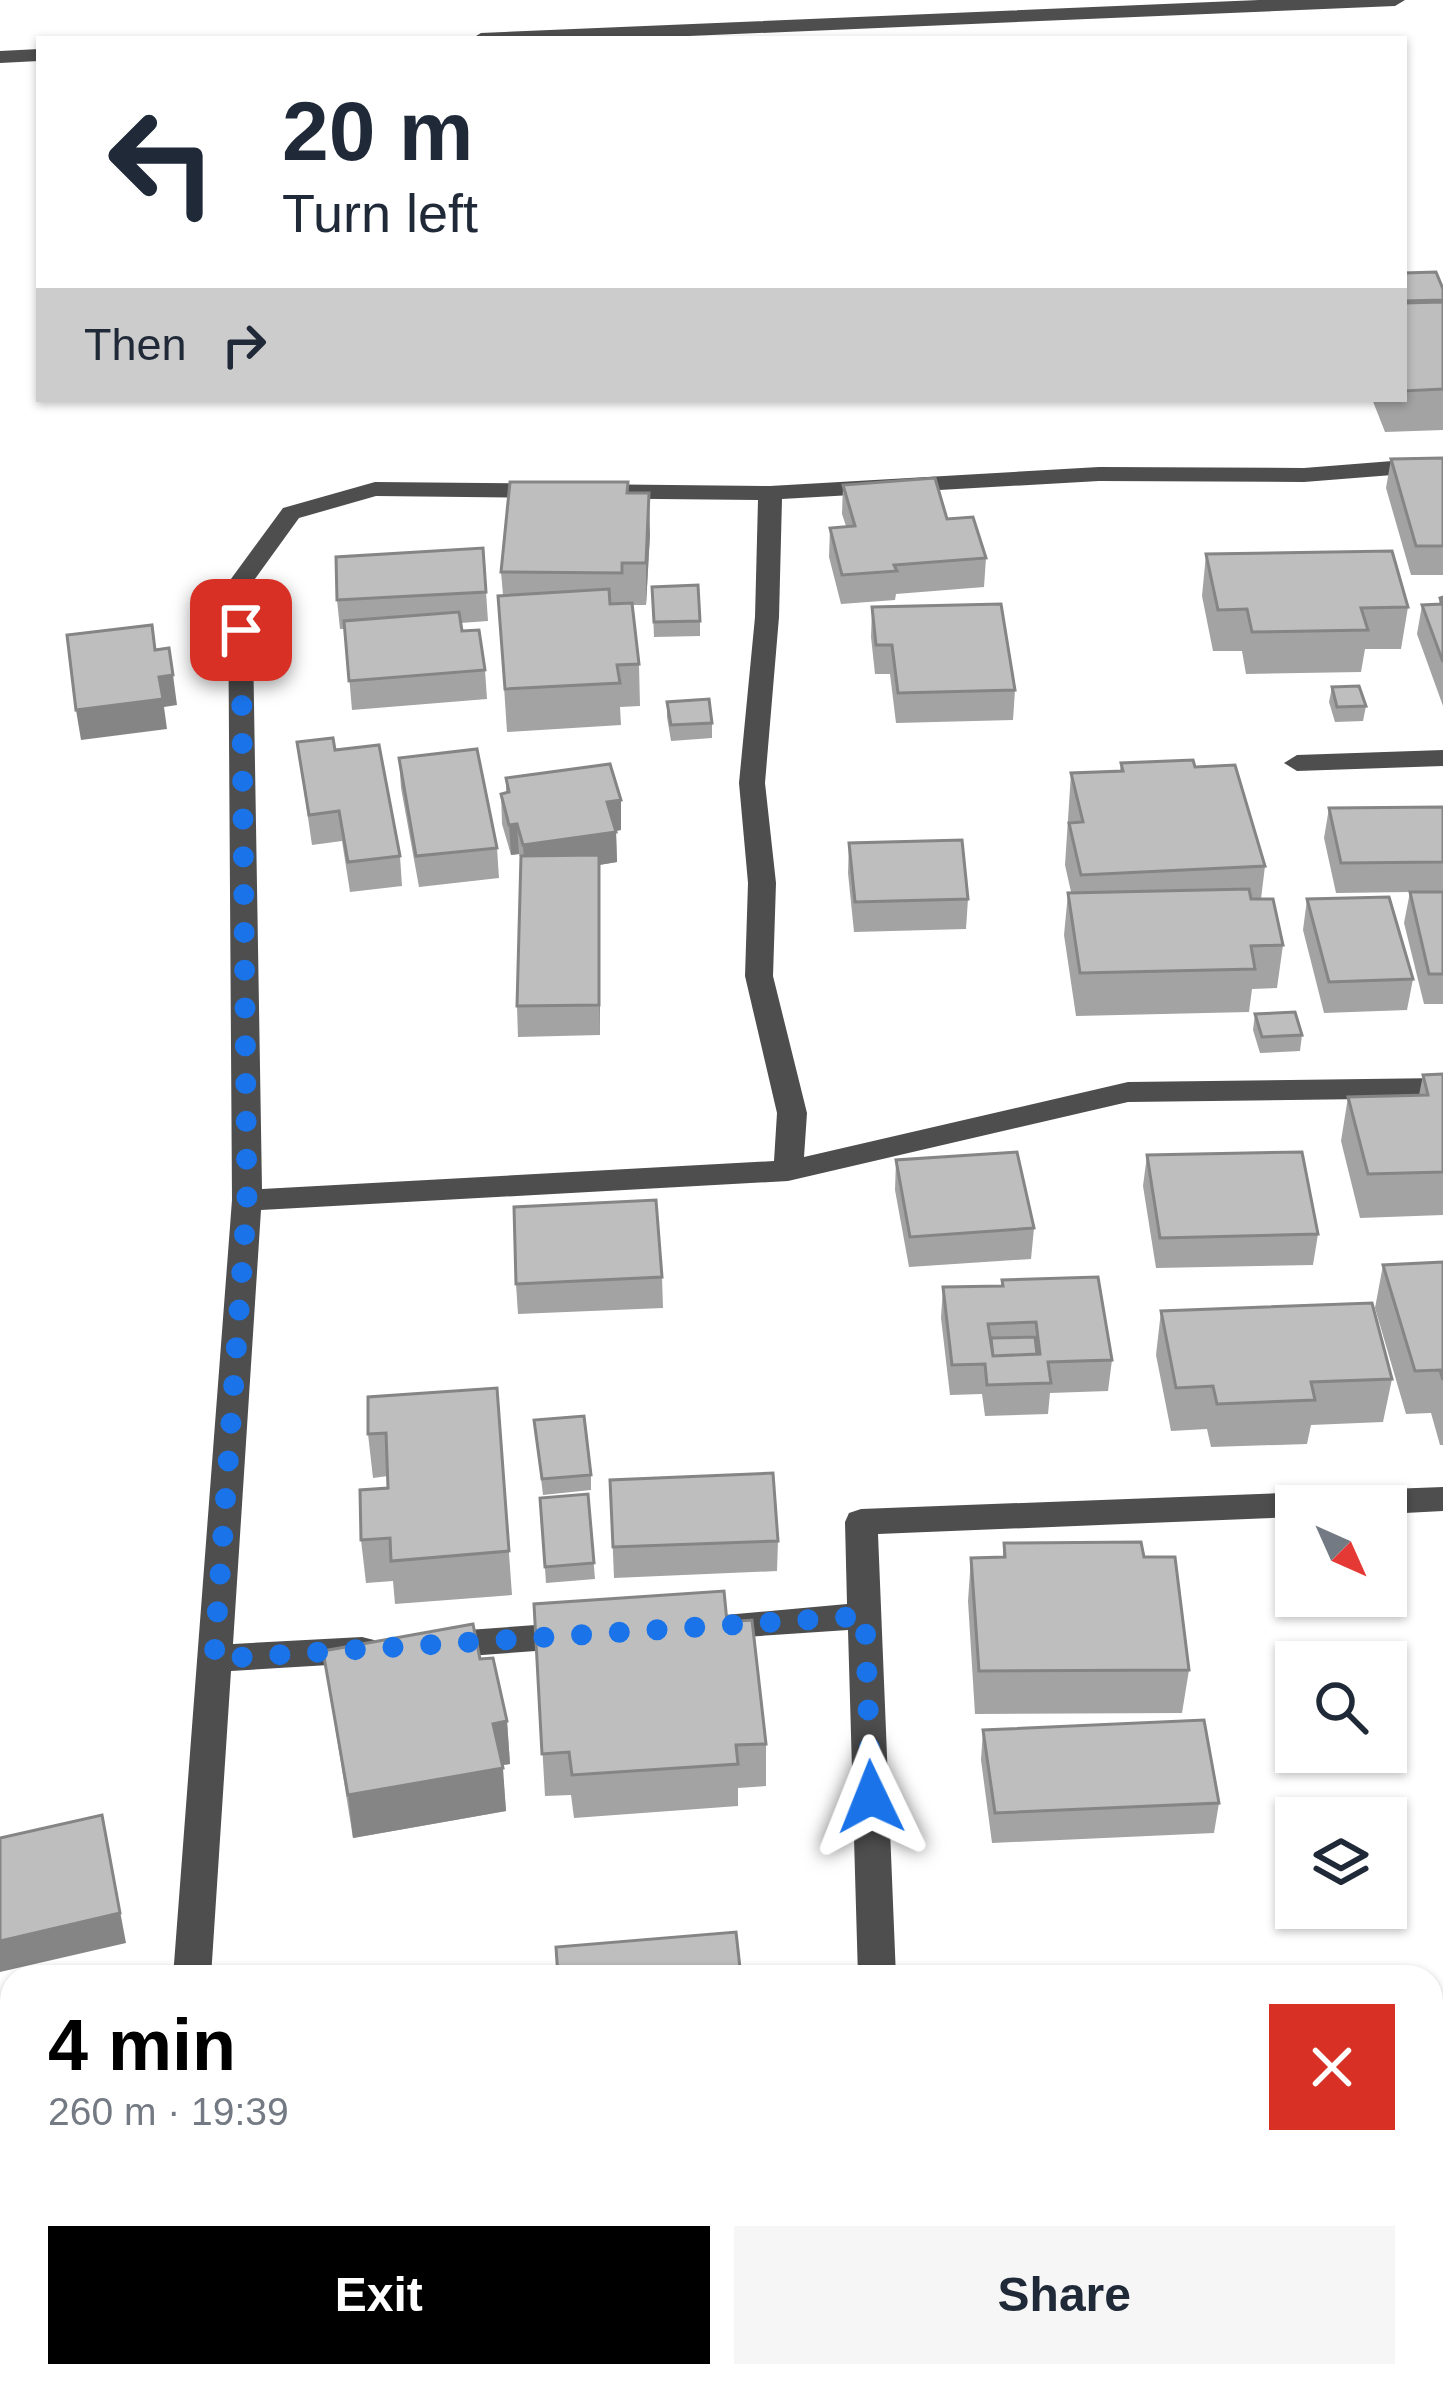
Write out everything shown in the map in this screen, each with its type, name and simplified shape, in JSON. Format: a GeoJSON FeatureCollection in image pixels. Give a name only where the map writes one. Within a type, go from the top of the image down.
{"type":"FeatureCollection","features":[{"type":"Feature","properties":{"kind":"street"},"geometry":{"type":"LineString","coordinates":[[552,36],[1395,0]]}},
{"type":"Feature","properties":{"kind":"street"},"geometry":{"type":"LineString","coordinates":[[0,57],[36,55]]}},
{"type":"Feature","properties":{"kind":"street"},"geometry":{"type":"LineString","coordinates":[[193,1965],[247,1200],[240,583],[291,513],[375,489],[770,493],[1099,474],[1304,475],[1443,464]]}},
{"type":"Feature","properties":{"kind":"street"},"geometry":{"type":"LineString","coordinates":[[770,493],[767,617],[752,783],[762,883],[759,976],[792,1114],[788,1171]]}},
{"type":"Feature","properties":{"kind":"street"},"geometry":{"type":"LineString","coordinates":[[1298,763],[1443,758]]}},
{"type":"Feature","properties":{"kind":"street"},"geometry":{"type":"LineString","coordinates":[[247,1200],[788,1171],[1128,1092],[1443,1088]]}},
{"type":"Feature","properties":{"kind":"street"},"geometry":{"type":"LineString","coordinates":[[877,1965],[861,1522],[1443,1499]]}},
{"type":"Feature","properties":{"kind":"street"},"geometry":{"type":"LineString","coordinates":[[679,1629],[865,1616]]}},
{"type":"Feature","properties":{"kind":"street"},"geometry":{"type":"LineString","coordinates":[[214,1659],[609,1634]]}},
{"type":"Feature","properties":{"kind":"building"},"geometry":{"type":"Polygon","coordinates":[[[1436,272],[1443,300],[1407,301],[1407,273],[1436,272]]]}},
{"type":"Feature","properties":{"kind":"building"},"geometry":{"type":"Polygon","coordinates":[[[1443,302],[1443,389],[1407,391],[1407,303],[1443,302]]]}},
{"type":"Feature","properties":{"kind":"building"},"geometry":{"type":"Polygon","coordinates":[[[1443,458],[1443,546],[1416,546],[1391,459],[1443,458]]]}},
{"type":"Feature","properties":{"kind":"building"},"geometry":{"type":"Polygon","coordinates":[[[935,478],[947,519],[973,517],[986,558],[894,565],[897,571],[842,575],[830,528],[855,526],[843,485],[935,478]]]}},
{"type":"Feature","properties":{"kind":"building"},"geometry":{"type":"Polygon","coordinates":[[[510,482],[628,482],[627,493],[649,493],[646,563],[622,563],[622,573],[501,572],[510,482]]]}},
{"type":"Feature","properties":{"kind":"building"},"geometry":{"type":"Polygon","coordinates":[[[483,548],[486,592],[337,600],[336,557],[483,548]]]}},
{"type":"Feature","properties":{"kind":"building"},"geometry":{"type":"Polygon","coordinates":[[[1392,551],[1408,607],[1361,608],[1368,630],[1252,632],[1247,609],[1218,610],[1206,554],[1392,551]]]}},
{"type":"Feature","properties":{"kind":"building"},"geometry":{"type":"Polygon","coordinates":[[[698,585],[700,621],[654,622],[652,587],[698,585]]]}},
{"type":"Feature","properties":{"kind":"building"},"geometry":{"type":"Polygon","coordinates":[[[609,589],[610,604],[632,603],[639,664],[617,665],[620,683],[505,689],[498,596],[609,589]]]}},
{"type":"Feature","properties":{"kind":"building"},"geometry":{"type":"Polygon","coordinates":[[[1443,597],[1443,662],[1422,605],[1442,604],[1443,597]]]}},
{"type":"Feature","properties":{"kind":"building"},"geometry":{"type":"Polygon","coordinates":[[[1001,604],[1015,690],[898,693],[892,645],[876,645],[872,607],[1001,604]]]}},
{"type":"Feature","properties":{"kind":"building"},"geometry":{"type":"Polygon","coordinates":[[[459,612],[462,631],[479,630],[485,670],[349,681],[344,621],[459,612]]]}},
{"type":"Feature","properties":{"kind":"building"},"geometry":{"type":"Polygon","coordinates":[[[152,625],[155,650],[169,648],[173,675],[159,677],[163,699],[76,710],[67,635],[152,625]]]}},
{"type":"Feature","properties":{"kind":"building"},"geometry":{"type":"Polygon","coordinates":[[[1359,686],[1366,706],[1337,707],[1332,687],[1359,686]]]}},
{"type":"Feature","properties":{"kind":"building"},"geometry":{"type":"Polygon","coordinates":[[[709,699],[712,723],[671,725],[667,702],[709,699]]]}},
{"type":"Feature","properties":{"kind":"building"},"geometry":{"type":"Polygon","coordinates":[[[333,738],[335,750],[379,745],[400,856],[348,862],[339,811],[309,815],[297,742],[333,738]]]}},
{"type":"Feature","properties":{"kind":"building"},"geometry":{"type":"Polygon","coordinates":[[[477,749],[497,848],[416,856],[399,758],[477,749]]]}},
{"type":"Feature","properties":{"kind":"building"},"geometry":{"type":"Polygon","coordinates":[[[1193,760],[1195,767],[1235,765],[1265,866],[1081,875],[1069,823],[1083,822],[1071,773],[1123,771],[1121,763],[1193,760]]]}},
{"type":"Feature","properties":{"kind":"building"},"geometry":{"type":"Polygon","coordinates":[[[610,764],[621,800],[607,802],[616,832],[523,845],[517,824],[509,825],[501,794],[509,792],[506,778],[610,764]]]}},
{"type":"Feature","properties":{"kind":"building"},"geometry":{"type":"Polygon","coordinates":[[[1443,807],[1443,862],[1341,863],[1329,808],[1443,807]]]}},
{"type":"Feature","properties":{"kind":"building"},"geometry":{"type":"Polygon","coordinates":[[[962,840],[968,899],[855,902],[849,843],[962,840]]]}},
{"type":"Feature","properties":{"kind":"building"},"geometry":{"type":"Polygon","coordinates":[[[599,855],[599,1005],[517,1006],[521,856],[599,855]]]}},
{"type":"Feature","properties":{"kind":"building"},"geometry":{"type":"Polygon","coordinates":[[[1249,889],[1251,899],[1273,899],[1283,945],[1251,946],[1255,969],[1080,973],[1068,893],[1249,889]]]}},
{"type":"Feature","properties":{"kind":"building"},"geometry":{"type":"Polygon","coordinates":[[[1410,892],[1443,892],[1443,974],[1429,974],[1410,892]]]}},
{"type":"Feature","properties":{"kind":"building"},"geometry":{"type":"Polygon","coordinates":[[[1389,897],[1413,979],[1329,982],[1307,899],[1389,897]]]}},
{"type":"Feature","properties":{"kind":"building"},"geometry":{"type":"Polygon","coordinates":[[[1295,1012],[1302,1035],[1262,1037],[1255,1014],[1295,1012]]]}},
{"type":"Feature","properties":{"kind":"building"},"geometry":{"type":"Polygon","coordinates":[[[1443,1074],[1443,1172],[1368,1174],[1348,1097],[1428,1095],[1423,1075],[1443,1074]]]}},
{"type":"Feature","properties":{"kind":"building"},"geometry":{"type":"Polygon","coordinates":[[[1017,1152],[1034,1228],[910,1237],[896,1160],[1017,1152]]]}},
{"type":"Feature","properties":{"kind":"building"},"geometry":{"type":"Polygon","coordinates":[[[1302,1152],[1318,1234],[1160,1238],[1147,1155],[1302,1152]]]}},
{"type":"Feature","properties":{"kind":"building"},"geometry":{"type":"Polygon","coordinates":[[[656,1200],[662,1277],[516,1284],[514,1207],[656,1200]]]}},
{"type":"Feature","properties":{"kind":"building"},"geometry":{"type":"Polygon","coordinates":[[[1443,1262],[1443,1380],[1440,1370],[1415,1371],[1383,1265],[1443,1262]]]}},
{"type":"Feature","properties":{"kind":"building"},"geometry":{"type":"Polygon","coordinates":[[[1098,1277],[1112,1360],[1048,1362],[1051,1383],[987,1385],[985,1364],[952,1365],[943,1287],[1003,1286],[1002,1280],[1098,1277]],[[1036,1322],[988,1324],[993,1356],[1040,1354],[1036,1322]]]}},
{"type":"Feature","properties":{"kind":"building"},"geometry":{"type":"Polygon","coordinates":[[[1372,1303],[1392,1379],[1311,1382],[1315,1400],[1217,1404],[1213,1386],[1176,1388],[1161,1311],[1372,1303]]]}},
{"type":"Feature","properties":{"kind":"building"},"geometry":{"type":"Polygon","coordinates":[[[1035,1337],[1037,1354],[993,1356],[991,1338],[1035,1337]]]}},
{"type":"Feature","properties":{"kind":"building"},"geometry":{"type":"Polygon","coordinates":[[[497,1388],[509,1551],[391,1561],[390,1538],[361,1540],[360,1490],[388,1488],[386,1433],[368,1434],[368,1397],[497,1388]]]}},
{"type":"Feature","properties":{"kind":"building"},"geometry":{"type":"Polygon","coordinates":[[[584,1416],[591,1475],[542,1479],[534,1420],[584,1416]]]}},
{"type":"Feature","properties":{"kind":"building"},"geometry":{"type":"Polygon","coordinates":[[[773,1473],[778,1541],[613,1547],[610,1480],[773,1473]]]}},
{"type":"Feature","properties":{"kind":"building"},"geometry":{"type":"Polygon","coordinates":[[[588,1494],[594,1563],[545,1567],[540,1498],[588,1494]]]}},
{"type":"Feature","properties":{"kind":"building"},"geometry":{"type":"Polygon","coordinates":[[[1141,1542],[1144,1557],[1175,1557],[1189,1670],[979,1671],[971,1558],[1005,1557],[1004,1543],[1141,1542]]]}},
{"type":"Feature","properties":{"kind":"building"},"geometry":{"type":"Polygon","coordinates":[[[724,1591],[727,1622],[752,1620],[766,1744],[736,1745],[738,1764],[572,1775],[569,1752],[542,1754],[534,1604],[724,1591]]]}},
{"type":"Feature","properties":{"kind":"building"},"geometry":{"type":"Polygon","coordinates":[[[473,1624],[480,1659],[493,1658],[507,1721],[493,1724],[503,1768],[348,1795],[323,1651],[473,1624]]]}},
{"type":"Feature","properties":{"kind":"building"},"geometry":{"type":"Polygon","coordinates":[[[1204,1720],[1219,1803],[995,1813],[983,1730],[1204,1720]]]}},
{"type":"Feature","properties":{"kind":"building"},"geometry":{"type":"Polygon","coordinates":[[[102,1815],[120,1913],[0,1941],[0,1838],[102,1815]]]}},
{"type":"Feature","properties":{"kind":"building"},"geometry":{"type":"Polygon","coordinates":[[[736,1932],[740,1965],[557,1965],[556,1947],[736,1932]]]}},
{"type":"Feature","properties":{"kind":"route"},"geometry":{"type":"LineString","coordinates":[[241,630],[247,1200],[214,1659],[865,1616],[871,1797]]}}]}
